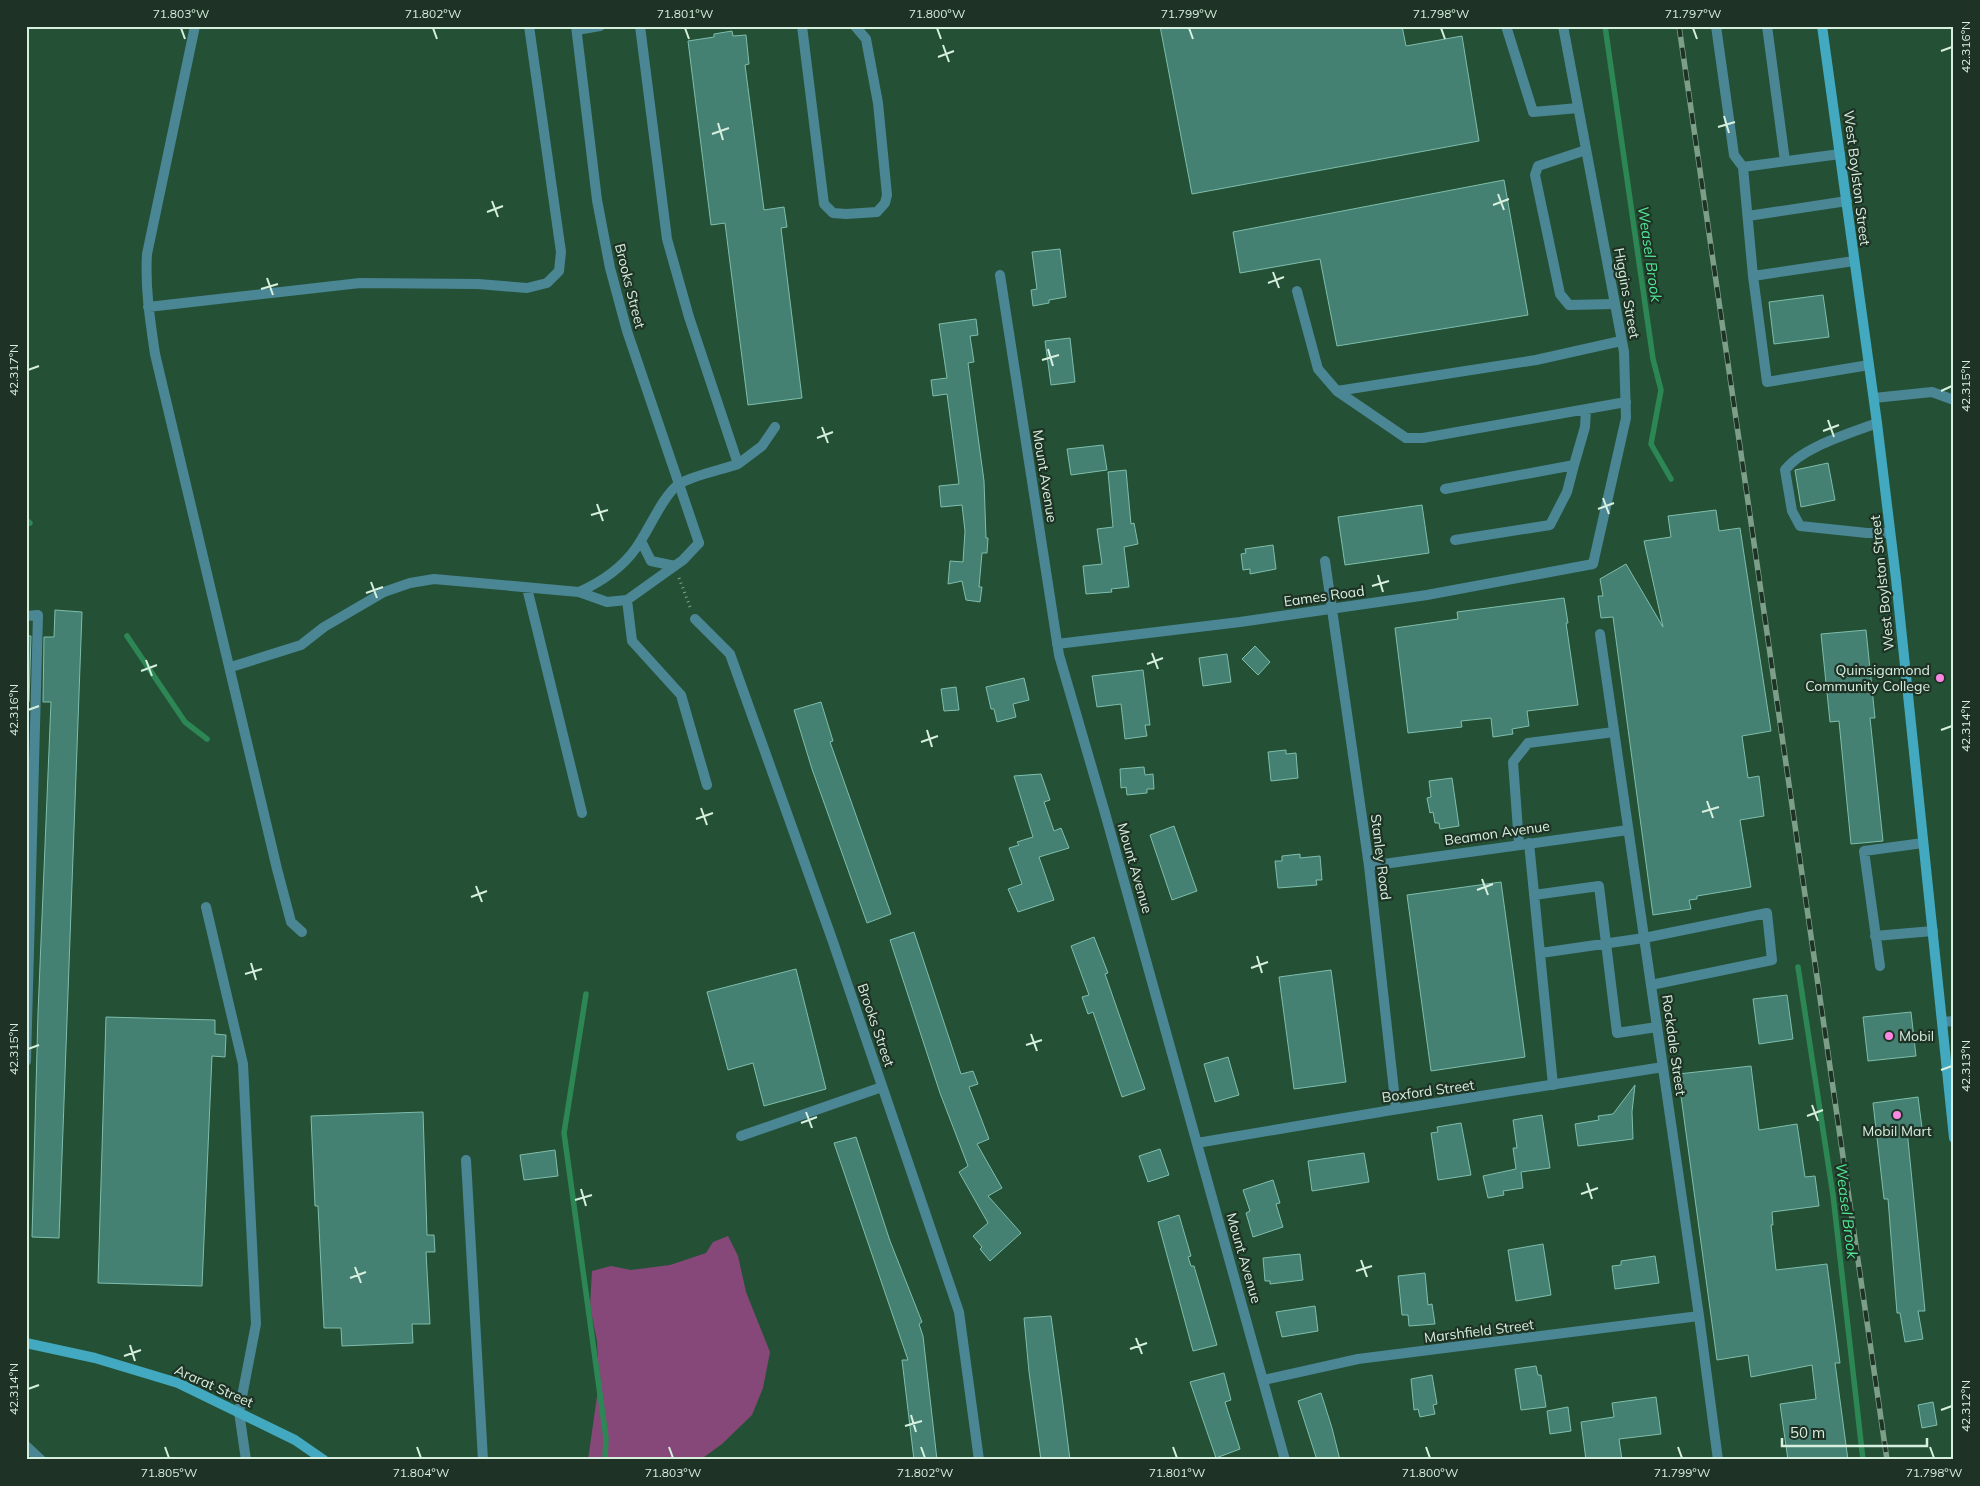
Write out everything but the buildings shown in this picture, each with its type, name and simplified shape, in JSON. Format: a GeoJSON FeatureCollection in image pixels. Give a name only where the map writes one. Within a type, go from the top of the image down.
{"type":"FeatureCollection","features":[{"type":"Feature","properties":{"kind":"main road","name":"West Boylston Street"},"geometry":{"type":"LineString","coordinates":[[1822,26],[1868,365],[1878,423],[1954,1138]]}},
{"type":"Feature","properties":{"kind":"main road","name":"Ararat Street"},"geometry":{"type":"LineString","coordinates":[[26,1343],[95,1358],[178,1383],[295,1440],[324,1460]]}},
{"type":"Feature","properties":{"kind":"street"},"geometry":{"type":"LineString","coordinates":[[195,26],[147,254],[148,307],[155,354],[291,922],[302,932]]}},
{"type":"Feature","properties":{"kind":"street"},"geometry":{"type":"LineString","coordinates":[[148,307],[360,283],[478,284],[527,288],[548,283],[560,271],[561,252],[529,26]]}},
{"type":"Feature","properties":{"kind":"street"},"geometry":{"type":"LineString","coordinates":[[577,28],[600,26]]}},
{"type":"Feature","properties":{"kind":"street"},"geometry":{"type":"LineString","coordinates":[[640,26],[667,239],[689,317],[738,464]]}},
{"type":"Feature","properties":{"kind":"street"},"geometry":{"type":"LineString","coordinates":[[802,26],[824,204],[833,213],[846,214],[877,212],[885,203],[886,195],[875,85],[866,39],[855,26]]}},
{"type":"Feature","properties":{"kind":"street"},"geometry":{"type":"LineString","coordinates":[[1506,26],[1533,112],[1578,108]]}},
{"type":"Feature","properties":{"kind":"street","name":"Higgins Street"},"geometry":{"type":"LineString","coordinates":[[1563,26],[1624,352],[1626,418],[1593,564]]}},
{"type":"Feature","properties":{"kind":"street"},"geometry":{"type":"LineString","coordinates":[[1716,26],[1734,155],[1743,167],[1753,276],[1767,382],[1868,365]]}},
{"type":"Feature","properties":{"kind":"street"},"geometry":{"type":"LineString","coordinates":[[1767,26],[1785,161]]}},
{"type":"Feature","properties":{"kind":"street","name":"Brooks Street"},"geometry":{"type":"LineString","coordinates":[[577,28],[597,200],[610,268],[627,331],[698,544],[675,566]]}},
{"type":"Feature","properties":{"kind":"street"},"geometry":{"type":"LineString","coordinates":[[1586,150],[1538,166],[1535,175],[1560,294],[1569,305],[1615,304]]}},
{"type":"Feature","properties":{"kind":"street"},"geometry":{"type":"LineString","coordinates":[[1743,167],[1840,154]]}},
{"type":"Feature","properties":{"kind":"street"},"geometry":{"type":"LineString","coordinates":[[1748,216],[1847,201]]}},
{"type":"Feature","properties":{"kind":"street"},"geometry":{"type":"LineString","coordinates":[[1753,276],[1854,261]]}},
{"type":"Feature","properties":{"kind":"street","name":"Mount Avenue"},"geometry":{"type":"LineString","coordinates":[[1000,275],[1057,644],[1072,706],[1105,813],[1285,1460]]}},
{"type":"Feature","properties":{"kind":"street"},"geometry":{"type":"LineString","coordinates":[[1298,291],[1318,369],[1337,391],[1406,438],[1423,438],[1626,402]]}},
{"type":"Feature","properties":{"kind":"street"},"geometry":{"type":"LineString","coordinates":[[1337,391],[1536,360],[1621,341]]}},
{"type":"Feature","properties":{"kind":"street"},"geometry":{"type":"LineString","coordinates":[[1874,398],[1932,392],[1954,400]]}},
{"type":"Feature","properties":{"kind":"street"},"geometry":{"type":"LineString","coordinates":[[1455,540],[1550,525],[1567,492],[1584,426],[1586,409]]}},
{"type":"Feature","properties":{"kind":"street"},"geometry":{"type":"LineString","coordinates":[[1878,423],[1838,438],[1792,460],[1785,470],[1792,511],[1800,526],[1867,533],[1890,533]]}},
{"type":"Feature","properties":{"kind":"street"},"geometry":{"type":"LineString","coordinates":[[579,592],[596,584],[620,566],[641,541],[662,505],[679,485],[738,464],[762,446],[775,427]]}},
{"type":"Feature","properties":{"kind":"street"},"geometry":{"type":"LineString","coordinates":[[1445,489],[1574,465]]}},
{"type":"Feature","properties":{"kind":"street"},"geometry":{"type":"LineString","coordinates":[[641,541],[651,561],[675,566]]}},
{"type":"Feature","properties":{"kind":"street","name":"Stanley Road"},"geometry":{"type":"LineString","coordinates":[[1325,562],[1369,866],[1396,1109]]}},
{"type":"Feature","properties":{"kind":"street","name":"Eames Road"},"geometry":{"type":"LineString","coordinates":[[1057,644],[1427,595],[1593,564]]}},
{"type":"Feature","properties":{"kind":"street"},"geometry":{"type":"LineString","coordinates":[[231,667],[301,645],[324,627],[384,592],[410,583],[434,579],[579,592],[607,602],[627,600],[675,566]]}},
{"type":"Feature","properties":{"kind":"street"},"geometry":{"type":"LineString","coordinates":[[527,588],[582,813]]}},
{"type":"Feature","properties":{"kind":"street"},"geometry":{"type":"LineString","coordinates":[[627,600],[632,641],[681,694],[707,785]]}},
{"type":"Feature","properties":{"kind":"street"},"geometry":{"type":"LineString","coordinates":[[26,616],[38,615],[26,1061]]}},
{"type":"Feature","properties":{"kind":"street","name":"Brooks Street"},"geometry":{"type":"LineString","coordinates":[[695,619],[730,654],[832,939],[959,1312],[979,1460]]}},
{"type":"Feature","properties":{"kind":"street","name":"Rockdale Street"},"geometry":{"type":"LineString","coordinates":[[1600,634],[1699,1316],[1718,1460]]}},
{"type":"Feature","properties":{"kind":"street"},"geometry":{"type":"LineString","coordinates":[[1553,1085],[1534,895],[1524,844],[1513,762],[1528,743],[1614,732]]}},
{"type":"Feature","properties":{"kind":"street","name":"Beamon Avenue"},"geometry":{"type":"LineString","coordinates":[[1369,866],[1628,830]]}},
{"type":"Feature","properties":{"kind":"street"},"geometry":{"type":"LineString","coordinates":[[1880,966],[1864,851],[1923,842]]}},
{"type":"Feature","properties":{"kind":"street"},"geometry":{"type":"LineString","coordinates":[[1534,895],[1599,886],[1617,1033],[1657,1027]]}},
{"type":"Feature","properties":{"kind":"street"},"geometry":{"type":"LineString","coordinates":[[206,907],[243,1064],[256,1324],[239,1412],[246,1460]]}},
{"type":"Feature","properties":{"kind":"street"},"geometry":{"type":"LineString","coordinates":[[1541,953],[1644,938],[1767,913],[1772,960],[1651,986]]}},
{"type":"Feature","properties":{"kind":"street"},"geometry":{"type":"LineString","coordinates":[[1875,936],[1933,931]]}},
{"type":"Feature","properties":{"kind":"street"},"geometry":{"type":"LineString","coordinates":[[1942,1022],[1954,1021]]}},
{"type":"Feature","properties":{"kind":"street","name":"Boxford Street"},"geometry":{"type":"LineString","coordinates":[[1197,1144],[1396,1109],[1663,1067]]}},
{"type":"Feature","properties":{"kind":"street"},"geometry":{"type":"LineString","coordinates":[[741,1136],[882,1087]]}},
{"type":"Feature","properties":{"kind":"street"},"geometry":{"type":"LineString","coordinates":[[466,1160],[483,1460]]}},
{"type":"Feature","properties":{"kind":"street","name":"Marshfield Street"},"geometry":{"type":"LineString","coordinates":[[1264,1380],[1358,1359],[1699,1316]]}},
{"type":"Feature","properties":{"kind":"street"},"geometry":{"type":"LineString","coordinates":[[26,1446],[41,1460]]}},
{"type":"Feature","properties":{"kind":"path"},"geometry":{"type":"LineString","coordinates":[[675,566],[695,619]]}},
{"type":"Feature","properties":{"kind":"shaded area"},"geometry":{"type":"Polygon","coordinates":[[[728,1236],[738,1256],[746,1292],[770,1352],[763,1388],[752,1415],[722,1444],[700,1460],[588,1460],[599,1382],[597,1341],[590,1306],[592,1271],[611,1266],[631,1270],[670,1265],[706,1253],[713,1242],[728,1236]]]}},
{"type":"Feature","properties":{"kind":"waterway","name":"Weasel Brook"},"geometry":{"type":"LineString","coordinates":[[1605,26],[1653,359],[1661,390],[1651,444],[1671,479]]}},
{"type":"Feature","properties":{"kind":"waterway"},"geometry":{"type":"LineString","coordinates":[[26,520],[30,523]]}},
{"type":"Feature","properties":{"kind":"waterway"},"geometry":{"type":"LineString","coordinates":[[127,636],[185,722],[207,739]]}},
{"type":"Feature","properties":{"kind":"waterway","name":"Weasel Brook"},"geometry":{"type":"LineString","coordinates":[[1798,967],[1833,1195],[1863,1460]]}},
{"type":"Feature","properties":{"kind":"waterway"},"geometry":{"type":"LineString","coordinates":[[586,994],[564,1133],[606,1438],[605,1460]]}},
{"type":"Feature","properties":{"kind":"railway"},"geometry":{"type":"LineString","coordinates":[[1679,26],[1887,1460]]}},
{"type":"Feature","properties":{"kind":"place","name":"Quinsigamond Community College"},"geometry":{"type":"Point","coordinates":[1940,678]}},
{"type":"Feature","properties":{"kind":"place","name":"Mobil"},"geometry":{"type":"Point","coordinates":[1889,1036]}},
{"type":"Feature","properties":{"kind":"place","name":"Mobil Mart"},"geometry":{"type":"Point","coordinates":[1897,1115]}}]}
